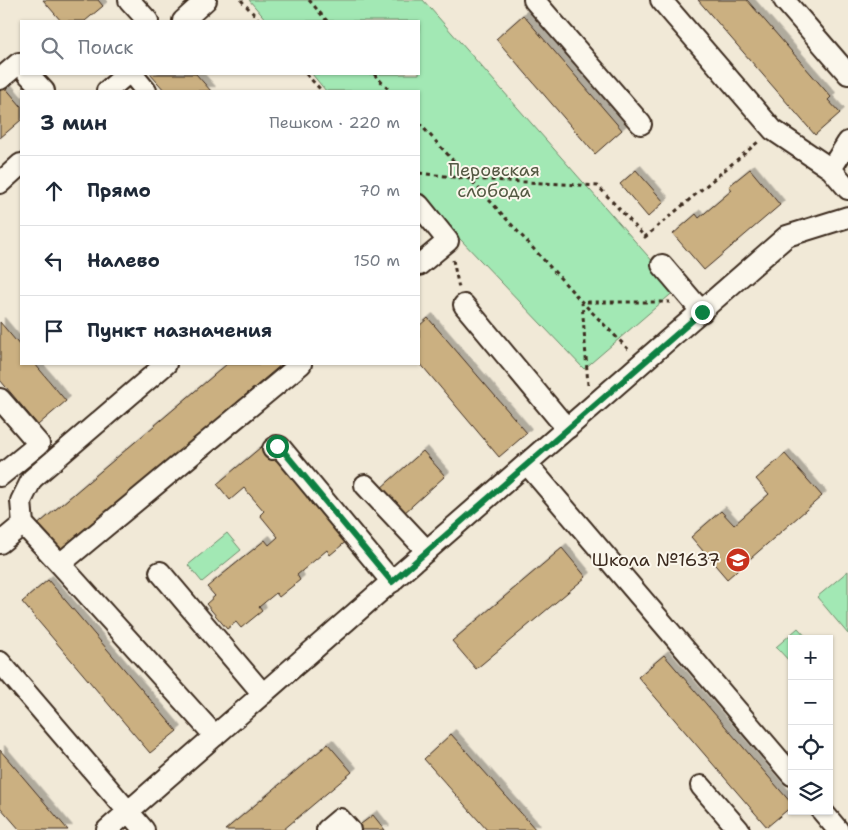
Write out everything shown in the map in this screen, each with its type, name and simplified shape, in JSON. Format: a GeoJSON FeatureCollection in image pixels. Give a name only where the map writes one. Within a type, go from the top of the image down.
{"type":"FeatureCollection","features":[{"type":"Feature","properties":{"kind":"street"},"geometry":{"type":"LineString","coordinates":[[129,0],[147,20]]}},
{"type":"Feature","properties":{"kind":"street"},"geometry":{"type":"LineString","coordinates":[[184,20],[206,0]]}},
{"type":"Feature","properties":{"kind":"street"},"geometry":{"type":"LineString","coordinates":[[534,0],[642,124]]}},
{"type":"Feature","properties":{"kind":"street"},"geometry":{"type":"LineString","coordinates":[[661,0],[773,130],[831,169],[848,189]]}},
{"type":"Feature","properties":{"kind":"street"},"geometry":{"type":"LineString","coordinates":[[784,0],[848,74]]}},
{"type":"Feature","properties":{"kind":"street"},"geometry":{"type":"LineString","coordinates":[[0,79],[20,65]]}},
{"type":"Feature","properties":{"kind":"street"},"geometry":{"type":"LineString","coordinates":[[29,75],[43,90]]}},
{"type":"Feature","properties":{"kind":"street"},"geometry":{"type":"LineString","coordinates":[[108,90],[126,75]]}},
{"type":"Feature","properties":{"kind":"street"},"geometry":{"type":"LineString","coordinates":[[133,75],[145,90]]}},
{"type":"Feature","properties":{"kind":"street"},"geometry":{"type":"LineString","coordinates":[[831,169],[848,142]]}},
{"type":"Feature","properties":{"kind":"street"},"geometry":{"type":"LineString","coordinates":[[0,183],[20,165]]}},
{"type":"Feature","properties":{"kind":"street"},"geometry":{"type":"LineString","coordinates":[[420,206],[448,241],[420,265]]}},
{"type":"Feature","properties":{"kind":"street"},"geometry":{"type":"LineString","coordinates":[[107,830],[568,428],[698,307],[787,236],[848,217]]}},
{"type":"Feature","properties":{"kind":"street"},"geometry":{"type":"LineString","coordinates":[[662,265],[698,307]]}},
{"type":"Feature","properties":{"kind":"street"},"geometry":{"type":"LineString","coordinates":[[464,305],[568,428]]}},
{"type":"Feature","properties":{"kind":"street"},"geometry":{"type":"LineString","coordinates":[[165,365],[32,479],[21,501],[23,524],[215,736]]}},
{"type":"Feature","properties":{"kind":"street"},"geometry":{"type":"LineString","coordinates":[[60,564],[300,365]]}},
{"type":"Feature","properties":{"kind":"street"},"geometry":{"type":"LineString","coordinates":[[0,399],[39,444],[0,476]]}},
{"type":"Feature","properties":{"kind":"street"},"geometry":{"type":"LineString","coordinates":[[273,449],[277,446],[280,447],[392,582]]}},
{"type":"Feature","properties":{"kind":"street"},"geometry":{"type":"LineString","coordinates":[[527,464],[788,770]]}},
{"type":"Feature","properties":{"kind":"street"},"geometry":{"type":"LineString","coordinates":[[365,484],[427,551]]}},
{"type":"Feature","properties":{"kind":"street"},"geometry":{"type":"LineString","coordinates":[[0,543],[23,524]]}},
{"type":"Feature","properties":{"kind":"street"},"geometry":{"type":"LineString","coordinates":[[160,572],[263,694]]}},
{"type":"Feature","properties":{"kind":"street"},"geometry":{"type":"LineString","coordinates":[[0,662],[144,830]]}},
{"type":"Feature","properties":{"kind":"street"},"geometry":{"type":"LineString","coordinates":[[701,786],[739,830]]}},
{"type":"Feature","properties":{"kind":"street"},"geometry":{"type":"LineString","coordinates":[[327,830],[340,819],[350,830]]}},
{"type":"Feature","properties":{"kind":"path"},"geometry":{"type":"LineString","coordinates":[[241,0],[259,20]]}},
{"type":"Feature","properties":{"kind":"path"},"geometry":{"type":"LineString","coordinates":[[309,0],[327,20]]}},
{"type":"Feature","properties":{"kind":"path"},"geometry":{"type":"LineString","coordinates":[[307,75],[321,90]]}},
{"type":"Feature","properties":{"kind":"path"},"geometry":{"type":"LineString","coordinates":[[375,75],[389,90]]}},
{"type":"Feature","properties":{"kind":"path"},"geometry":{"type":"LineString","coordinates":[[420,124],[582,302],[634,354]]}},
{"type":"Feature","properties":{"kind":"path"},"geometry":{"type":"LineString","coordinates":[[420,173],[470,179],[598,186],[645,237],[773,130]]}},
{"type":"Feature","properties":{"kind":"path"},"geometry":{"type":"LineString","coordinates":[[448,241],[464,305]]}},
{"type":"Feature","properties":{"kind":"path"},"geometry":{"type":"LineString","coordinates":[[582,302],[698,307]]}},
{"type":"Feature","properties":{"kind":"path"},"geometry":{"type":"LineString","coordinates":[[582,302],[588,393]]}},
{"type":"Feature","properties":{"kind":"green space","name":"Перовская слобода"},"geometry":{"type":"Polygon","coordinates":[[[249,0],[423,0],[677,289],[584,369],[420,197],[420,90],[325,90],[313,75],[420,75],[420,20],[266,20],[249,0]]]}},
{"type":"Feature","properties":{"kind":"green space"},"geometry":{"type":"Polygon","coordinates":[[[227,533],[241,550],[202,582],[188,565],[227,533]]]}},
{"type":"Feature","properties":{"kind":"green space"},"geometry":{"type":"Polygon","coordinates":[[[848,571],[848,634],[817,597],[848,571]]]}},
{"type":"Feature","properties":{"kind":"green space"},"geometry":{"type":"Polygon","coordinates":[[[798,628],[804,635],[790,635],[798,628]]]}},
{"type":"Feature","properties":{"kind":"green space"},"geometry":{"type":"Polygon","coordinates":[[[788,637],[788,660],[776,647],[788,637]]]}},
{"type":"Feature","properties":{"kind":"building"},"geometry":{"type":"Polygon","coordinates":[[[43,0],[98,0],[103,6],[86,20],[60,20],[43,0]]]}},
{"type":"Feature","properties":{"kind":"building"},"geometry":{"type":"Polygon","coordinates":[[[698,0],[747,0],[831,97],[828,100],[840,113],[815,135],[698,0]]]}},
{"type":"Feature","properties":{"kind":"building"},"geometry":{"type":"Polygon","coordinates":[[[523,15],[622,130],[595,154],[496,39],[523,15]]]}},
{"type":"Feature","properties":{"kind":"building"},"geometry":{"type":"Polygon","coordinates":[[[151,75],[197,75],[210,90],[164,90],[151,75]]]}},
{"type":"Feature","properties":{"kind":"building"},"geometry":{"type":"Polygon","coordinates":[[[4,86],[20,105],[20,121],[0,138],[0,90],[4,86]]]}},
{"type":"Feature","properties":{"kind":"building"},"geometry":{"type":"Polygon","coordinates":[[[750,169],[780,205],[704,270],[673,234],[696,214],[699,218],[732,190],[729,186],[750,169]]]}},
{"type":"Feature","properties":{"kind":"building"},"geometry":{"type":"Polygon","coordinates":[[[636,170],[664,202],[648,217],[620,184],[636,170]]]}},
{"type":"Feature","properties":{"kind":"building"},"geometry":{"type":"Polygon","coordinates":[[[428,318],[527,433],[499,457],[420,363],[420,325],[428,318]]]}},
{"type":"Feature","properties":{"kind":"building"},"geometry":{"type":"Polygon","coordinates":[[[0,322],[20,346],[20,365],[36,365],[66,401],[38,425],[0,380],[0,322]]]}},
{"type":"Feature","properties":{"kind":"building"},"geometry":{"type":"Polygon","coordinates":[[[226,365],[281,365],[59,554],[35,527],[226,365]]]}},
{"type":"Feature","properties":{"kind":"building"},"geometry":{"type":"Polygon","coordinates":[[[267,442],[311,495],[307,498],[312,505],[316,501],[348,540],[330,555],[327,550],[297,575],[300,580],[279,597],[276,593],[259,607],[262,611],[241,628],[236,622],[227,629],[206,604],[215,596],[207,587],[265,540],[269,545],[278,537],[260,515],[264,511],[244,488],[230,500],[217,484],[267,442]]]}},
{"type":"Feature","properties":{"kind":"building"},"geometry":{"type":"Polygon","coordinates":[[[423,451],[445,476],[403,514],[381,488],[423,451]]]}},
{"type":"Feature","properties":{"kind":"building"},"geometry":{"type":"Polygon","coordinates":[[[785,454],[822,496],[727,579],[691,537],[721,511],[734,525],[769,494],[756,479],[785,454]]]}},
{"type":"Feature","properties":{"kind":"building"},"geometry":{"type":"Polygon","coordinates":[[[562,548],[586,577],[476,669],[452,641],[562,548]]]}},
{"type":"Feature","properties":{"kind":"building"},"geometry":{"type":"Polygon","coordinates":[[[48,580],[177,731],[150,753],[22,602],[48,580]]]}},
{"type":"Feature","properties":{"kind":"building"},"geometry":{"type":"Polygon","coordinates":[[[664,655],[788,799],[788,809],[767,827],[638,677],[664,655]]]}},
{"type":"Feature","properties":{"kind":"building"},"geometry":{"type":"Polygon","coordinates":[[[451,734],[536,830],[487,830],[424,759],[451,734]]]}},
{"type":"Feature","properties":{"kind":"building"},"geometry":{"type":"Polygon","coordinates":[[[328,744],[352,772],[283,830],[225,830],[328,744]]]}},
{"type":"Feature","properties":{"kind":"building"},"geometry":{"type":"Polygon","coordinates":[[[0,750],[68,830],[20,830],[0,807],[0,750]]]}},
{"type":"Feature","properties":{"kind":"building"},"geometry":{"type":"Polygon","coordinates":[[[373,815],[385,830],[360,830],[357,827],[373,815]]]}},
{"type":"Feature","properties":{"kind":"place","name":"Школа №1637"},"geometry":{"type":"Point","coordinates":[738,560]}},
{"type":"Feature","properties":{"kind":"route"},"geometry":{"type":"LineString","coordinates":[[277,446],[280,447],[392,582],[702,312]]}}]}
